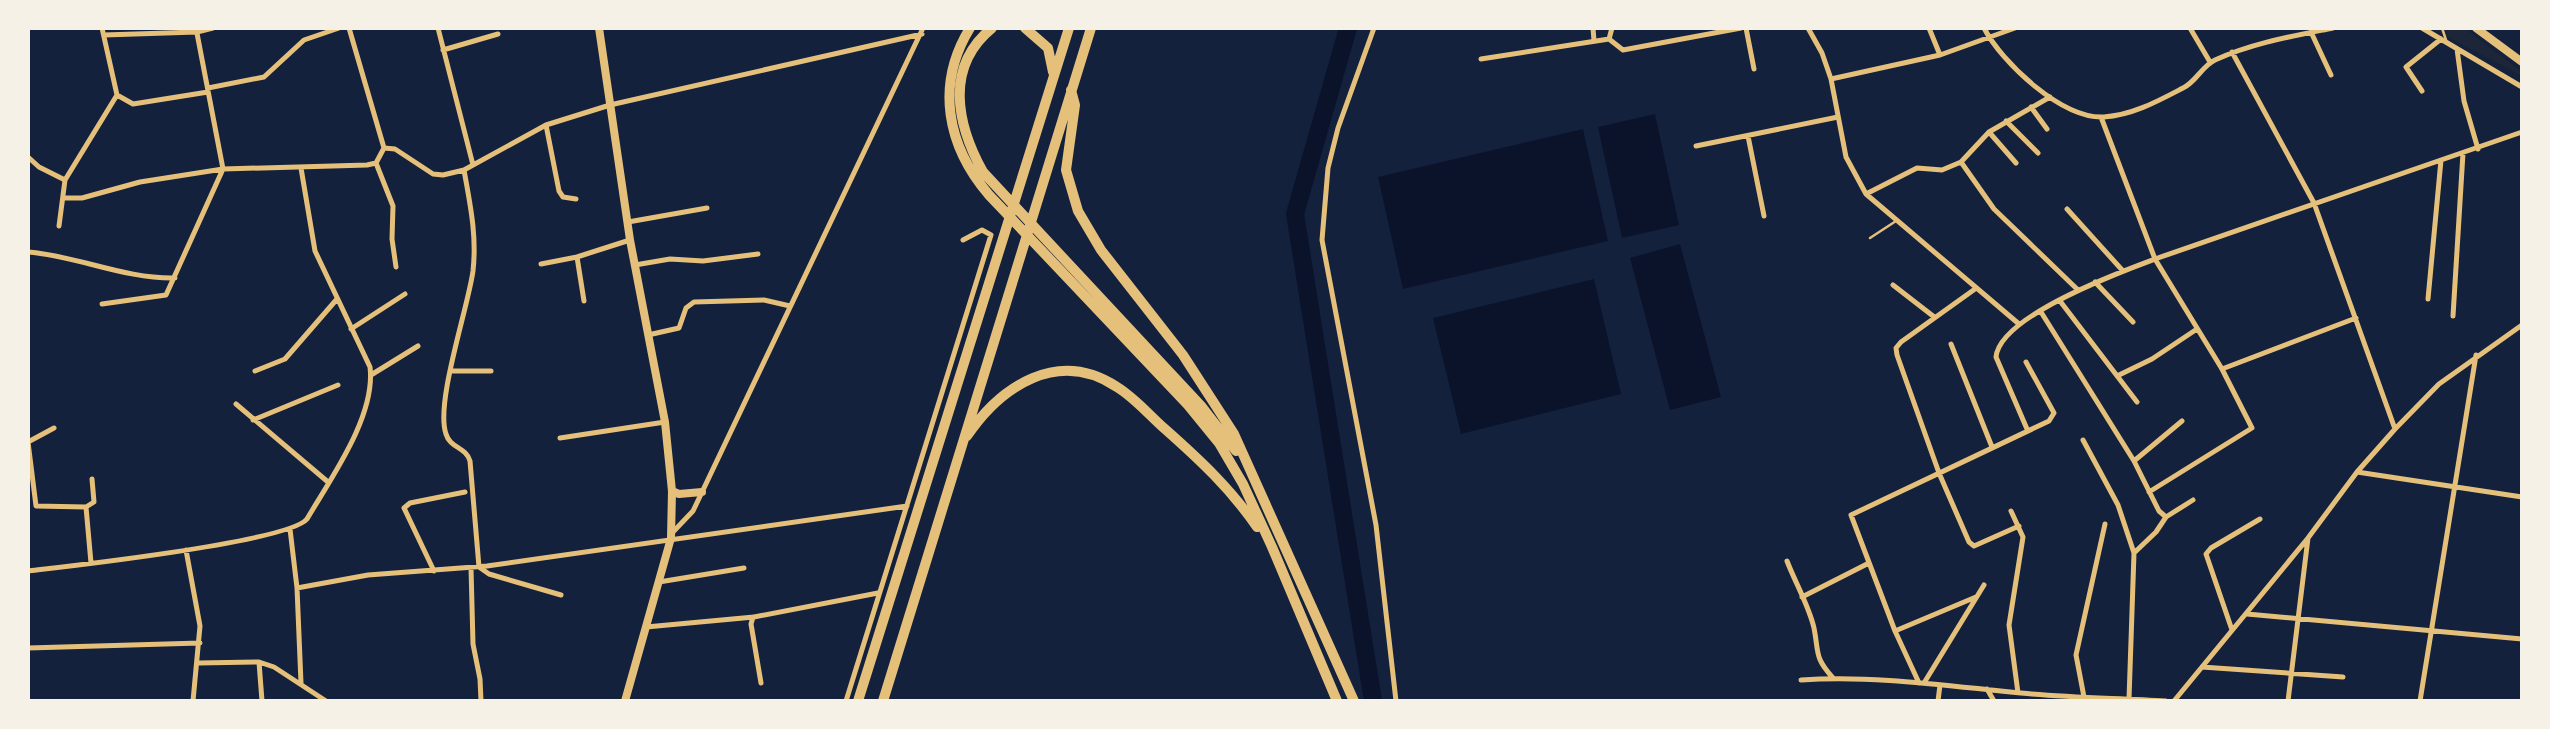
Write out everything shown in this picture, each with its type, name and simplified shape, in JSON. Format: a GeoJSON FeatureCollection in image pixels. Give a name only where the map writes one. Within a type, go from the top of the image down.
{"type":"FeatureCollection","features":[{"type":"Feature","properties":{"kind":"highway"},"geometry":{"type":"LineString","coordinates":[[970,28],[954,62],[950,93],[951,127],[962,158],[1202,407],[1248,469]]}},
{"type":"Feature","properties":{"kind":"highway"},"geometry":{"type":"LineString","coordinates":[[992,28],[978,39],[965,66],[959,99],[961,124],[970,148],[993,191]]}},
{"type":"Feature","properties":{"kind":"highway"},"geometry":{"type":"LineString","coordinates":[[1025,28],[1048,48],[1053,75]]}},
{"type":"Feature","properties":{"kind":"highway"},"geometry":{"type":"LineString","coordinates":[[858,701],[1069,28]]}},
{"type":"Feature","properties":{"kind":"highway"},"geometry":{"type":"LineString","coordinates":[[883,701],[1091,28]]}},
{"type":"Feature","properties":{"kind":"highway"},"geometry":{"type":"LineString","coordinates":[[1071,90],[1075,105],[1066,170],[1078,211],[1101,250],[1215,402],[1354,701]]}},
{"type":"Feature","properties":{"kind":"highway"},"geometry":{"type":"LineString","coordinates":[[1047,248],[1219,443],[1243,484],[1272,547],[1337,701]]}},
{"type":"Feature","properties":{"kind":"highway"},"geometry":{"type":"LineString","coordinates":[[961,445],[980,417],[1010,388],[1030,377],[1062,371],[1091,375],[1117,387],[1211,470],[1233,492],[1272,547]]}},
{"type":"Feature","properties":{"kind":"main road"},"geometry":{"type":"LineString","coordinates":[[599,28],[630,240],[665,422],[672,491],[671,535],[625,701]]}},
{"type":"Feature","properties":{"kind":"main road"},"geometry":{"type":"LineString","coordinates":[[2476,28],[2522,61]]}},
{"type":"Feature","properties":{"kind":"main road"},"geometry":{"type":"LineString","coordinates":[[672,491],[679,494],[702,492]]}},
{"type":"Feature","properties":{"kind":"street"},"geometry":{"type":"LineString","coordinates":[[59,226],[65,180],[117,95],[103,28]]}},
{"type":"Feature","properties":{"kind":"street"},"geometry":{"type":"LineString","coordinates":[[104,35],[213,28]]}},
{"type":"Feature","properties":{"kind":"street"},"geometry":{"type":"LineString","coordinates":[[117,95],[133,104],[264,77],[297,44],[320,31],[339,28]]}},
{"type":"Feature","properties":{"kind":"street"},"geometry":{"type":"LineString","coordinates":[[349,28],[384,148],[376,163],[393,206],[392,239],[396,267]]}},
{"type":"Feature","properties":{"kind":"street"},"geometry":{"type":"LineString","coordinates":[[438,28],[473,165]]}},
{"type":"Feature","properties":{"kind":"street"},"geometry":{"type":"LineString","coordinates":[[1374,28],[1338,128],[1328,168],[1322,240],[1376,526],[1396,701]]}},
{"type":"Feature","properties":{"kind":"street"},"geometry":{"type":"LineString","coordinates":[[1593,28],[1594,41]]}},
{"type":"Feature","properties":{"kind":"street"},"geometry":{"type":"LineString","coordinates":[[1609,39],[1612,28]]}},
{"type":"Feature","properties":{"kind":"street"},"geometry":{"type":"LineString","coordinates":[[1481,59],[1609,39],[1623,50],[1744,28],[1754,69]]}},
{"type":"Feature","properties":{"kind":"street"},"geometry":{"type":"LineString","coordinates":[[1817,28],[1809,29],[1822,53],[1831,79],[1846,157],[1866,194],[2019,324]]}},
{"type":"Feature","properties":{"kind":"street"},"geometry":{"type":"LineString","coordinates":[[1929,28],[1940,55]]}},
{"type":"Feature","properties":{"kind":"street"},"geometry":{"type":"LineString","coordinates":[[1984,28],[2019,73],[2050,97],[2101,117],[2133,113],[2188,86],[2210,62],[2232,52],[2333,28]]}},
{"type":"Feature","properties":{"kind":"street"},"geometry":{"type":"LineString","coordinates":[[1831,79],[1940,55],[2015,28]]}},
{"type":"Feature","properties":{"kind":"street"},"geometry":{"type":"LineString","coordinates":[[2190,28],[2210,62]]}},
{"type":"Feature","properties":{"kind":"street"},"geometry":{"type":"LineString","coordinates":[[2285,28],[2291,36]]}},
{"type":"Feature","properties":{"kind":"street"},"geometry":{"type":"LineString","coordinates":[[2422,28],[2522,88]]}},
{"type":"Feature","properties":{"kind":"street"},"geometry":{"type":"LineString","coordinates":[[102,304],[166,295],[223,169],[197,30]]}},
{"type":"Feature","properties":{"kind":"street"},"geometry":{"type":"LineString","coordinates":[[384,148],[405,154],[438,175],[464,170],[546,125],[610,105],[922,31]]}},
{"type":"Feature","properties":{"kind":"street"},"geometry":{"type":"LineString","coordinates":[[671,535],[685,523],[702,492],[922,31]]}},
{"type":"Feature","properties":{"kind":"street"},"geometry":{"type":"LineString","coordinates":[[2311,32],[2331,75]]}},
{"type":"Feature","properties":{"kind":"street"},"geometry":{"type":"LineString","coordinates":[[443,50],[498,34]]}},
{"type":"Feature","properties":{"kind":"street"},"geometry":{"type":"LineString","coordinates":[[2422,91],[2406,67],[2441,39]]}},
{"type":"Feature","properties":{"kind":"street"},"geometry":{"type":"LineString","coordinates":[[2457,49],[2464,101],[2478,149]]}},
{"type":"Feature","properties":{"kind":"street"},"geometry":{"type":"LineString","coordinates":[[2232,52],[2314,203],[2395,429]]}},
{"type":"Feature","properties":{"kind":"street"},"geometry":{"type":"LineString","coordinates":[[1866,194],[1917,168],[1942,170],[1961,162],[1989,132],[2050,97]]}},
{"type":"Feature","properties":{"kind":"street"},"geometry":{"type":"LineString","coordinates":[[2031,107],[2047,129]]}},
{"type":"Feature","properties":{"kind":"street"},"geometry":{"type":"LineString","coordinates":[[1696,146],[1838,117]]}},
{"type":"Feature","properties":{"kind":"street"},"geometry":{"type":"LineString","coordinates":[[2101,117],[2155,259],[2222,369],[2252,428],[2149,492]]}},
{"type":"Feature","properties":{"kind":"street"},"geometry":{"type":"LineString","coordinates":[[2006,121],[2038,153]]}},
{"type":"Feature","properties":{"kind":"street"},"geometry":{"type":"LineString","coordinates":[[546,125],[559,191],[563,197],[576,199]]}},
{"type":"Feature","properties":{"kind":"street"},"geometry":{"type":"LineString","coordinates":[[1989,132],[2016,163]]}},
{"type":"Feature","properties":{"kind":"street"},"geometry":{"type":"LineString","coordinates":[[2027,429],[1996,357],[2002,342],[2019,324],[2078,290],[2123,271],[2522,132]]}},
{"type":"Feature","properties":{"kind":"street"},"geometry":{"type":"LineString","coordinates":[[1748,136],[1764,216]]}},
{"type":"Feature","properties":{"kind":"street"},"geometry":{"type":"LineString","coordinates":[[2453,316],[2463,153]]}},
{"type":"Feature","properties":{"kind":"street"},"geometry":{"type":"LineString","coordinates":[[28,157],[39,167],[65,180]]}},
{"type":"Feature","properties":{"kind":"street"},"geometry":{"type":"LineString","coordinates":[[2428,299],[2441,160]]}},
{"type":"Feature","properties":{"kind":"street"},"geometry":{"type":"LineString","coordinates":[[1961,162],[1994,209],[2078,290]]}},
{"type":"Feature","properties":{"kind":"street"},"geometry":{"type":"LineString","coordinates":[[63,198],[82,198],[140,182],[223,169],[376,163]]}},
{"type":"Feature","properties":{"kind":"street"},"geometry":{"type":"LineString","coordinates":[[28,571],[186,550],[290,529],[307,519],[365,412],[371,375],[370,367],[315,251],[301,168]]}},
{"type":"Feature","properties":{"kind":"street"},"geometry":{"type":"LineString","coordinates":[[464,170],[476,234],[472,274],[451,371],[445,434],[450,442],[468,454],[470,461],[480,567],[489,574],[561,595]]}},
{"type":"Feature","properties":{"kind":"street"},"geometry":{"type":"LineString","coordinates":[[628,222],[707,208]]}},
{"type":"Feature","properties":{"kind":"street"},"geometry":{"type":"LineString","coordinates":[[2067,209],[2123,271]]}},
{"type":"Feature","properties":{"kind":"street"},"geometry":{"type":"LineString","coordinates":[[846,701],[991,235],[982,230],[963,240]]}},
{"type":"Feature","properties":{"kind":"street"},"geometry":{"type":"LineString","coordinates":[[541,264],[577,257],[630,240]]}},
{"type":"Feature","properties":{"kind":"street"},"geometry":{"type":"LineString","coordinates":[[28,252],[64,257],[154,278],[175,278]]}},
{"type":"Feature","properties":{"kind":"street"},"geometry":{"type":"LineString","coordinates":[[635,265],[670,259],[703,261],[758,254]]}},
{"type":"Feature","properties":{"kind":"street"},"geometry":{"type":"LineString","coordinates":[[577,257],[584,301]]}},
{"type":"Feature","properties":{"kind":"street"},"geometry":{"type":"LineString","coordinates":[[2095,282],[2133,322]]}},
{"type":"Feature","properties":{"kind":"street"},"geometry":{"type":"LineString","coordinates":[[1893,285],[1933,316]]}},
{"type":"Feature","properties":{"kind":"street"},"geometry":{"type":"LineString","coordinates":[[1975,289],[1933,316],[1896,348],[1939,473],[1971,545],[2019,526]]}},
{"type":"Feature","properties":{"kind":"street"},"geometry":{"type":"LineString","coordinates":[[351,330],[405,294]]}},
{"type":"Feature","properties":{"kind":"street"},"geometry":{"type":"LineString","coordinates":[[255,371],[285,359],[337,299]]}},
{"type":"Feature","properties":{"kind":"street"},"geometry":{"type":"LineString","coordinates":[[648,335],[678,328],[686,308],[694,302],[764,300],[790,306]]}},
{"type":"Feature","properties":{"kind":"street"},"geometry":{"type":"LineString","coordinates":[[2060,301],[2137,402]]}},
{"type":"Feature","properties":{"kind":"street"},"geometry":{"type":"LineString","coordinates":[[2041,312],[2134,461],[2159,511],[2166,517]]}},
{"type":"Feature","properties":{"kind":"street"},"geometry":{"type":"LineString","coordinates":[[2222,369],[2356,318]]}},
{"type":"Feature","properties":{"kind":"street"},"geometry":{"type":"LineString","coordinates":[[2174,701],[2308,538],[2357,472],[2395,429],[2439,384],[2476,355],[2522,325]]}},
{"type":"Feature","properties":{"kind":"street"},"geometry":{"type":"LineString","coordinates":[[2117,376],[2152,359],[2197,329]]}},
{"type":"Feature","properties":{"kind":"street"},"geometry":{"type":"LineString","coordinates":[[1951,344],[1992,447]]}},
{"type":"Feature","properties":{"kind":"street"},"geometry":{"type":"LineString","coordinates":[[371,375],[418,346]]}},
{"type":"Feature","properties":{"kind":"street"},"geometry":{"type":"LineString","coordinates":[[2420,701],[2476,355]]}},
{"type":"Feature","properties":{"kind":"street"},"geometry":{"type":"LineString","coordinates":[[1922,683],[1895,631],[1851,514],[2027,429],[2049,421],[2054,412],[2026,362]]}},
{"type":"Feature","properties":{"kind":"street"},"geometry":{"type":"LineString","coordinates":[[451,371],[491,371]]}},
{"type":"Feature","properties":{"kind":"street"},"geometry":{"type":"LineString","coordinates":[[253,421],[338,385]]}},
{"type":"Feature","properties":{"kind":"street"},"geometry":{"type":"LineString","coordinates":[[236,404],[328,482]]}},
{"type":"Feature","properties":{"kind":"street"},"geometry":{"type":"LineString","coordinates":[[2134,461],[2182,421]]}},
{"type":"Feature","properties":{"kind":"street"},"geometry":{"type":"LineString","coordinates":[[560,438],[665,422]]}},
{"type":"Feature","properties":{"kind":"street"},"geometry":{"type":"LineString","coordinates":[[54,429],[28,442],[36,506],[86,507],[94,502],[92,479]]}},
{"type":"Feature","properties":{"kind":"street"},"geometry":{"type":"LineString","coordinates":[[2083,440],[2118,505],[2134,553],[2129,699]]}},
{"type":"Feature","properties":{"kind":"street"},"geometry":{"type":"LineString","coordinates":[[2357,472],[2522,497]]}},
{"type":"Feature","properties":{"kind":"street"},"geometry":{"type":"LineString","coordinates":[[434,571],[404,508],[410,503],[466,492]]}},
{"type":"Feature","properties":{"kind":"street"},"geometry":{"type":"LineString","coordinates":[[2134,553],[2156,532],[2166,517],[2193,500]]}},
{"type":"Feature","properties":{"kind":"street"},"geometry":{"type":"LineString","coordinates":[[297,588],[368,575],[480,567],[671,535],[907,506]]}},
{"type":"Feature","properties":{"kind":"street"},"geometry":{"type":"LineString","coordinates":[[86,507],[91,563]]}},
{"type":"Feature","properties":{"kind":"street"},"geometry":{"type":"LineString","coordinates":[[2011,511],[2023,537],[2009,625],[2018,693]]}},
{"type":"Feature","properties":{"kind":"street"},"geometry":{"type":"LineString","coordinates":[[2232,630],[2206,554],[2211,548],[2260,519]]}},
{"type":"Feature","properties":{"kind":"street"},"geometry":{"type":"LineString","coordinates":[[2084,697],[2076,655],[2105,524]]}},
{"type":"Feature","properties":{"kind":"street"},"geometry":{"type":"LineString","coordinates":[[290,529],[297,588],[301,683]]}},
{"type":"Feature","properties":{"kind":"street"},"geometry":{"type":"LineString","coordinates":[[2288,701],[2308,538]]}},
{"type":"Feature","properties":{"kind":"street"},"geometry":{"type":"LineString","coordinates":[[186,550],[200,643],[194,701]]}},
{"type":"Feature","properties":{"kind":"street"},"geometry":{"type":"LineString","coordinates":[[1787,561],[1814,629],[1814,644],[1822,665],[1833,678]]}},
{"type":"Feature","properties":{"kind":"street"},"geometry":{"type":"LineString","coordinates":[[1801,597],[1869,563]]}},
{"type":"Feature","properties":{"kind":"street"},"geometry":{"type":"LineString","coordinates":[[471,568],[473,644],[480,678],[481,701]]}},
{"type":"Feature","properties":{"kind":"street"},"geometry":{"type":"LineString","coordinates":[[659,582],[744,568]]}},
{"type":"Feature","properties":{"kind":"street"},"geometry":{"type":"LineString","coordinates":[[1922,683],[1984,584]]}},
{"type":"Feature","properties":{"kind":"street"},"geometry":{"type":"LineString","coordinates":[[646,626],[754,617],[878,593]]}},
{"type":"Feature","properties":{"kind":"street"},"geometry":{"type":"LineString","coordinates":[[1895,631],[1977,596]]}},
{"type":"Feature","properties":{"kind":"street"},"geometry":{"type":"LineString","coordinates":[[2246,614],[2522,639]]}},
{"type":"Feature","properties":{"kind":"street"},"geometry":{"type":"LineString","coordinates":[[754,617],[751,624],[761,683]]}},
{"type":"Feature","properties":{"kind":"street"},"geometry":{"type":"LineString","coordinates":[[28,648],[200,643]]}},
{"type":"Feature","properties":{"kind":"street"},"geometry":{"type":"LineString","coordinates":[[198,663],[260,662],[301,683],[326,701]]}},
{"type":"Feature","properties":{"kind":"street"},"geometry":{"type":"LineString","coordinates":[[260,662],[262,701]]}},
{"type":"Feature","properties":{"kind":"street"},"geometry":{"type":"LineString","coordinates":[[2202,667],[2343,677]]}},
{"type":"Feature","properties":{"kind":"street"},"geometry":{"type":"LineString","coordinates":[[1801,680],[1833,678],[1922,683],[2057,699],[2084,697],[2166,701]]}},
{"type":"Feature","properties":{"kind":"street"},"geometry":{"type":"LineString","coordinates":[[1938,701],[1941,685]]}},
{"type":"Feature","properties":{"kind":"street"},"geometry":{"type":"LineString","coordinates":[[1987,689],[1994,701]]}},
{"type":"Feature","properties":{"kind":"lane"},"geometry":{"type":"LineString","coordinates":[[2442,28],[2448,43]]}},
{"type":"Feature","properties":{"kind":"lane"},"geometry":{"type":"LineString","coordinates":[[1870,238],[1896,221]]}},
{"type":"Feature","properties":{"kind":"shaded area"},"geometry":{"type":"Polygon","coordinates":[[[2431,28],[2464,28],[2522,72],[2522,76],[2431,28]]]}},
{"type":"Feature","properties":{"kind":"shaded area"},"geometry":{"type":"Polygon","coordinates":[[[1655,114],[1679,225],[1622,238],[1598,127],[1655,114]]]}},
{"type":"Feature","properties":{"kind":"shaded area"},"geometry":{"type":"Polygon","coordinates":[[[1583,129],[1608,241],[1403,289],[1378,177],[1583,129]]]}},
{"type":"Feature","properties":{"kind":"shaded area"},"geometry":{"type":"Polygon","coordinates":[[[1680,244],[1721,397],[1670,410],[1630,258],[1680,244]]]}},
{"type":"Feature","properties":{"kind":"shaded area"},"geometry":{"type":"Polygon","coordinates":[[[1594,279],[1621,394],[1461,434],[1433,318],[1594,279]]]}},
{"type":"Feature","properties":{"kind":"waterway"},"geometry":{"type":"LineString","coordinates":[[1348,28],[1295,214],[1373,701]]}}]}
